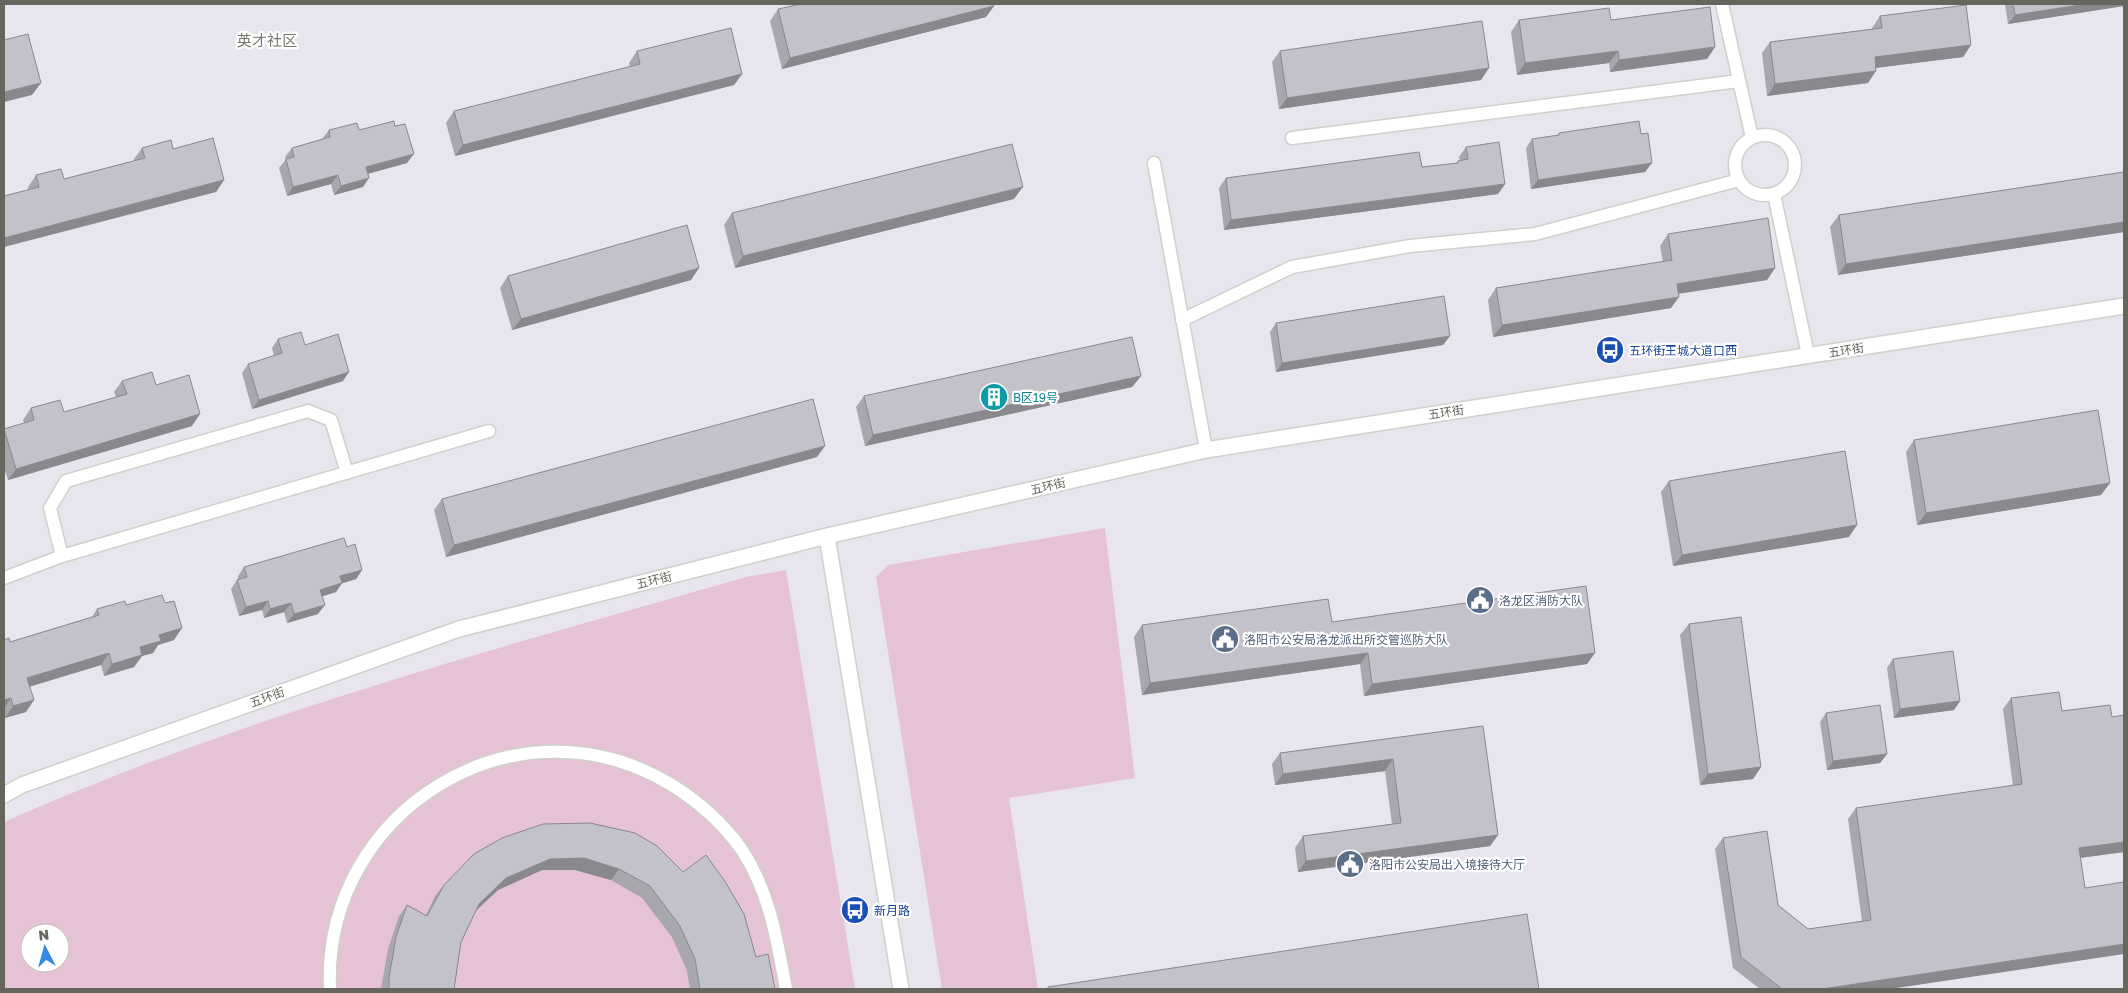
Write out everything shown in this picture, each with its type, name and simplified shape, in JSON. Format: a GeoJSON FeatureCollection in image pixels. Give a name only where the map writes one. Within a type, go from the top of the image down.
{"type":"FeatureCollection","features":[{"type":"Feature","properties":{"kind":"street","name":"五环街"},"geometry":{"type":"LineString","coordinates":[[4,795],[41,779],[459,629],[827,536],[1206,450],[2124,306]]}},
{"type":"Feature","properties":{"kind":"street"},"geometry":{"type":"LineString","coordinates":[[827,536],[901,989]]}},
{"type":"Feature","properties":{"kind":"lane"},"geometry":{"type":"LineString","coordinates":[[1722,4],[1752,138]]}},
{"type":"Feature","properties":{"kind":"lane"},"geometry":{"type":"LineString","coordinates":[[1292,138],[1740,81]]}},
{"type":"Feature","properties":{"kind":"lane"},"geometry":{"type":"LineString","coordinates":[[1772,136],[1789,146],[1794,154],[1796,164],[1794,174],[1790,183],[1783,190],[1774,194],[1754,193],[1739,180],[1735,161],[1738,152],[1752,138],[1772,136]]}},
{"type":"Feature","properties":{"kind":"lane"},"geometry":{"type":"LineString","coordinates":[[1154,163],[1206,450]]}},
{"type":"Feature","properties":{"kind":"lane"},"geometry":{"type":"LineString","coordinates":[[1182,320],[1292,267],[1410,246],[1535,234],[1739,180]]}},
{"type":"Feature","properties":{"kind":"lane"},"geometry":{"type":"LineString","coordinates":[[1774,194],[1808,356]]}},
{"type":"Feature","properties":{"kind":"lane"},"geometry":{"type":"LineString","coordinates":[[62,556],[50,508],[66,481],[308,411],[331,420],[347,473]]}},
{"type":"Feature","properties":{"kind":"lane"},"geometry":{"type":"LineString","coordinates":[[4,578],[62,556],[489,431]]}},
{"type":"Feature","properties":{"kind":"lane"},"geometry":{"type":"LineString","coordinates":[[330,989],[332,944],[338,916],[347,889],[360,863],[395,818],[417,799],[441,783],[467,770],[494,760],[522,754],[550,752],[578,753],[606,758],[650,773],[682,791],[705,808],[725,828],[742,850],[756,874],[767,900],[775,926],[786,989]]}},
{"type":"Feature","properties":{"kind":"shaded area"},"geometry":{"type":"Polygon","coordinates":[[[1105,528],[1135,778],[1009,798],[1038,989],[942,989],[876,577],[888,565],[1105,528]]]}},
{"type":"Feature","properties":{"kind":"shaded area"},"geometry":{"type":"Polygon","coordinates":[[[786,570],[855,989],[4,989],[4,822],[94,784],[185,749],[277,717],[464,658],[746,577],[786,570]]]}},
{"type":"Feature","properties":{"kind":"building"},"geometry":{"type":"Polygon","coordinates":[[[801,4],[993,4],[994,6],[790,58],[778,9],[801,4]]]}},
{"type":"Feature","properties":{"kind":"building"},"geometry":{"type":"Polygon","coordinates":[[[2013,4],[2086,4],[2015,15],[2013,4]]]}},
{"type":"Feature","properties":{"kind":"building"},"geometry":{"type":"Polygon","coordinates":[[[1966,5],[1971,45],[1875,57],[1876,71],[1775,84],[1770,42],[1882,28],[1880,16],[1966,5]]]}},
{"type":"Feature","properties":{"kind":"building"},"geometry":{"type":"Polygon","coordinates":[[[1710,7],[1715,47],[1619,60],[1618,51],[1525,63],[1519,20],[1609,8],[1611,20],[1710,7]]]}},
{"type":"Feature","properties":{"kind":"building"},"geometry":{"type":"Polygon","coordinates":[[[1482,21],[1489,68],[1287,98],[1280,51],[1482,21]]]}},
{"type":"Feature","properties":{"kind":"building"},"geometry":{"type":"Polygon","coordinates":[[[731,28],[742,74],[463,145],[454,111],[640,64],[637,51],[731,28]]]}},
{"type":"Feature","properties":{"kind":"building"},"geometry":{"type":"Polygon","coordinates":[[[28,34],[41,83],[4,92],[4,40],[28,34]]]}},
{"type":"Feature","properties":{"kind":"building"},"geometry":{"type":"Polygon","coordinates":[[[394,121],[395,126],[405,124],[414,154],[366,167],[369,178],[341,186],[338,175],[293,187],[286,159],[294,157],[292,148],[330,137],[329,130],[357,123],[359,130],[394,121]]]}},
{"type":"Feature","properties":{"kind":"building"},"geometry":{"type":"Polygon","coordinates":[[[1639,121],[1641,134],[1648,133],[1652,163],[1538,180],[1532,139],[1639,121]]]}},
{"type":"Feature","properties":{"kind":"building"},"geometry":{"type":"Polygon","coordinates":[[[213,138],[224,180],[4,238],[4,196],[39,187],[36,175],[61,169],[64,179],[145,158],[142,148],[171,140],[173,149],[213,138]]]}},
{"type":"Feature","properties":{"kind":"building"},"geometry":{"type":"Polygon","coordinates":[[[1499,142],[1505,184],[1231,220],[1226,178],[1419,152],[1422,167],[1458,163],[1458,161],[1468,159],[1466,147],[1499,142]]]}},
{"type":"Feature","properties":{"kind":"building"},"geometry":{"type":"Polygon","coordinates":[[[1012,144],[1023,187],[743,256],[732,213],[1012,144]]]}},
{"type":"Feature","properties":{"kind":"building"},"geometry":{"type":"Polygon","coordinates":[[[2124,172],[2124,222],[1846,264],[1839,215],[2124,172]]]}},
{"type":"Feature","properties":{"kind":"building"},"geometry":{"type":"Polygon","coordinates":[[[1768,218],[1775,268],[1677,284],[1679,297],[1502,325],[1496,288],[1672,260],[1668,234],[1768,218]]]}},
{"type":"Feature","properties":{"kind":"building"},"geometry":{"type":"Polygon","coordinates":[[[687,225],[699,268],[521,319],[508,276],[687,225]]]}},
{"type":"Feature","properties":{"kind":"building"},"geometry":{"type":"Polygon","coordinates":[[[1444,296],[1450,336],[1282,363],[1276,323],[1444,296]]]}},
{"type":"Feature","properties":{"kind":"building"},"geometry":{"type":"Polygon","coordinates":[[[301,332],[305,345],[338,334],[349,372],[259,400],[248,364],[282,353],[278,339],[301,332]]]}},
{"type":"Feature","properties":{"kind":"building","name":"B区19号"},"geometry":{"type":"Polygon","coordinates":[[[1132,337],[1141,376],[873,435],[864,396],[1132,337]]]}},
{"type":"Feature","properties":{"kind":"building"},"geometry":{"type":"Polygon","coordinates":[[[152,372],[156,385],[189,375],[200,414],[16,469],[4,429],[34,420],[31,408],[60,400],[64,412],[127,394],[122,381],[152,372]]]}},
{"type":"Feature","properties":{"kind":"building"},"geometry":{"type":"Polygon","coordinates":[[[813,399],[825,446],[454,545],[442,499],[813,399]]]}},
{"type":"Feature","properties":{"kind":"building"},"geometry":{"type":"Polygon","coordinates":[[[2098,410],[2110,483],[1926,513],[1914,440],[2098,410]]]}},
{"type":"Feature","properties":{"kind":"building"},"geometry":{"type":"Polygon","coordinates":[[[1845,451],[1857,525],[1682,555],[1669,481],[1845,451]]]}},
{"type":"Feature","properties":{"kind":"building"},"geometry":{"type":"Polygon","coordinates":[[[344,538],[347,547],[355,544],[362,570],[340,576],[342,583],[320,590],[325,605],[294,614],[291,603],[270,609],[268,601],[246,607],[237,580],[247,577],[244,567],[344,538]]]}},
{"type":"Feature","properties":{"kind":"building"},"geometry":{"type":"Polygon","coordinates":[[[1586,586],[1595,653],[1372,684],[1368,653],[1150,683],[1142,625],[1328,599],[1332,622],[1586,586]]]}},
{"type":"Feature","properties":{"kind":"building"},"geometry":{"type":"Polygon","coordinates":[[[162,595],[165,603],[174,601],[182,628],[159,635],[161,641],[140,647],[142,655],[112,664],[109,653],[27,678],[34,700],[13,706],[11,698],[4,700],[4,640],[9,638],[10,642],[99,615],[97,609],[125,601],[126,605],[162,595]]]}},
{"type":"Feature","properties":{"kind":"building"},"geometry":{"type":"Polygon","coordinates":[[[1741,617],[1761,767],[1708,774],[1689,624],[1741,617]]]}},
{"type":"Feature","properties":{"kind":"building"},"geometry":{"type":"Polygon","coordinates":[[[1953,651],[1960,701],[1900,709],[1893,659],[1953,651]]]}},
{"type":"Feature","properties":{"kind":"building"},"geometry":{"type":"Polygon","coordinates":[[[2059,692],[2062,711],[2110,705],[2112,717],[2124,715],[2124,842],[2079,848],[2085,888],[2124,882],[2124,944],[1822,989],[1782,989],[1741,957],[1723,838],[1767,831],[1778,905],[1808,929],[1871,920],[1856,808],[2022,784],[2011,698],[2059,692]]]}},
{"type":"Feature","properties":{"kind":"building"},"geometry":{"type":"Polygon","coordinates":[[[1880,705],[1887,754],[1833,761],[1826,713],[1880,705]]]}},
{"type":"Feature","properties":{"kind":"building"},"geometry":{"type":"Polygon","coordinates":[[[1483,726],[1498,835],[1306,861],[1303,836],[1401,823],[1393,759],[1283,774],[1280,753],[1483,726]]]}},
{"type":"Feature","properties":{"kind":"building"},"geometry":{"type":"Polygon","coordinates":[[[590,823],[635,833],[657,846],[683,872],[706,855],[726,883],[744,914],[756,957],[768,954],[775,989],[700,989],[695,959],[680,926],[650,886],[619,869],[584,858],[550,859],[506,878],[479,904],[461,942],[454,989],[389,989],[396,937],[407,905],[427,916],[444,885],[474,854],[502,838],[543,824],[590,823]]]}},
{"type":"Feature","properties":{"kind":"building"},"geometry":{"type":"Polygon","coordinates":[[[1527,914],[1539,989],[1048,989],[1048,987],[1527,914]]]}},
{"type":"Feature","properties":{"kind":"place","name":"五环街王城大道口西"},"geometry":{"type":"Point","coordinates":[1610,350]}},
{"type":"Feature","properties":{"kind":"place","name":"B区19号"},"geometry":{"type":"Point","coordinates":[994,397]}},
{"type":"Feature","properties":{"kind":"place","name":"洛龙区消防大队"},"geometry":{"type":"Point","coordinates":[1480,600]}},
{"type":"Feature","properties":{"kind":"place","name":"洛阳市公安局洛龙派出所交管巡防大队"},"geometry":{"type":"Point","coordinates":[1225,639]}},
{"type":"Feature","properties":{"kind":"place","name":"洛阳市公安局出入境接待大厅"},"geometry":{"type":"Point","coordinates":[1350,864]}},
{"type":"Feature","properties":{"kind":"place","name":"新月路"},"geometry":{"type":"Point","coordinates":[855,910]}},
{"type":"Feature","properties":{"kind":"district","name":"英才社区"},"geometry":{"type":"Point","coordinates":[267,40]}}]}
